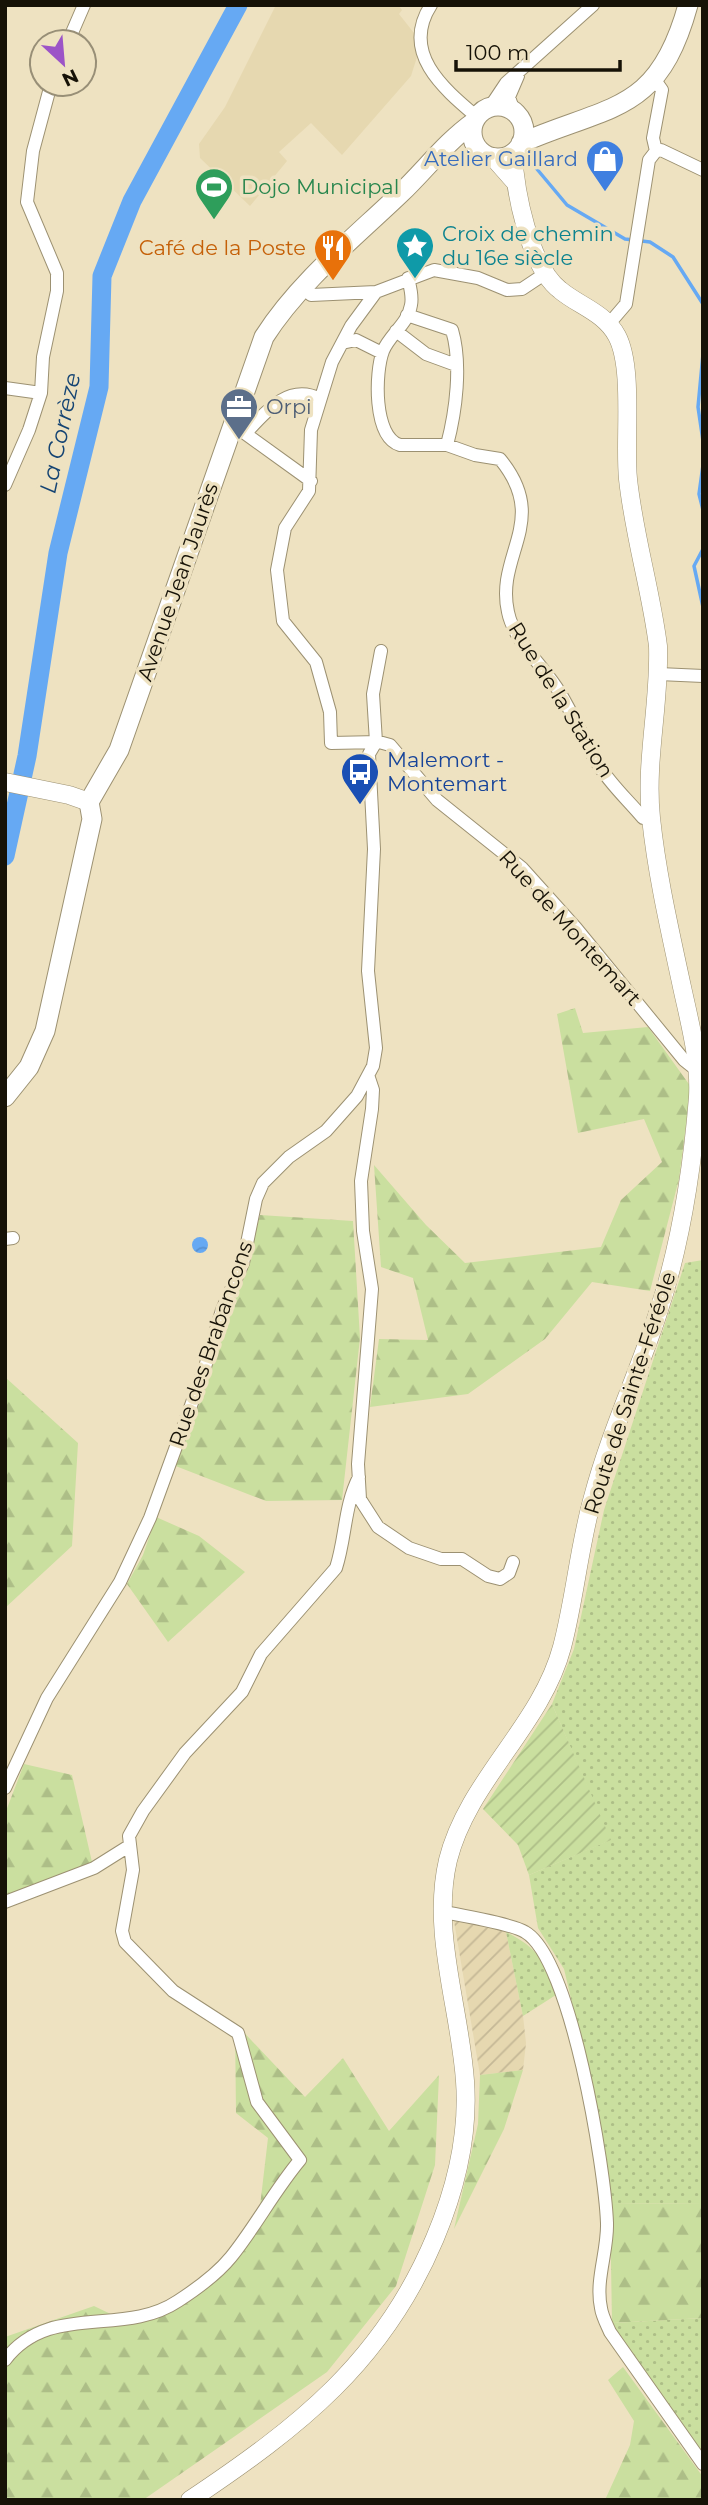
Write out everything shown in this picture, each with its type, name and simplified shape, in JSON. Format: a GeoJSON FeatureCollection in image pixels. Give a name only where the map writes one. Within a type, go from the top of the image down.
{"type":"FeatureCollection","features":[{"type":"Feature","properties":{"kind":"main road"},"geometry":{"type":"LineString","coordinates":[[675,42],[681,5]]}},
{"type":"Feature","properties":{"kind":"main road"},"geometry":{"type":"LineString","coordinates":[[485,152],[517,148],[557,128],[622,103],[655,80],[669,60],[688,5]]}},
{"type":"Feature","properties":{"kind":"main road"},"geometry":{"type":"LineString","coordinates":[[515,182],[472,135],[480,116],[507,108],[537,126],[557,128]]}},
{"type":"Feature","properties":{"kind":"main road","name":"Avenue Jean Jaurès"},"geometry":{"type":"LineString","coordinates":[[5,1097],[29,1067],[45,1031],[92,820],[89,802],[123,740],[239,428],[264,337],[303,288],[438,155],[448,141],[480,116]]}},
{"type":"Feature","properties":{"kind":"main road"},"geometry":{"type":"LineString","coordinates":[[517,116],[523,127],[517,148],[515,182],[543,275],[558,289],[590,308],[608,325]]}},
{"type":"Feature","properties":{"kind":"main road","name":"Avenue Jean Jaurès"},"geometry":{"type":"LineString","coordinates":[[438,155],[468,145],[485,152]]}},
{"type":"Feature","properties":{"kind":"main road","name":"Route de Sainte-Féréole"},"geometry":{"type":"LineString","coordinates":[[190,2500],[288,2431],[330,2394],[370,2352],[419,2277],[453,2190],[463,2154],[466,2115],[461,2046],[443,1912],[443,1884],[459,1828],[477,1794],[538,1703],[562,1649],[593,1496],[659,1311],[686,1211],[700,1073],[659,881],[651,818],[648,771],[659,674],[654,610],[634,519],[628,477],[624,359],[617,337],[608,325]]}},
{"type":"Feature","properties":{"kind":"main road"},"geometry":{"type":"LineString","coordinates":[[5,782],[69,795],[89,802]]}},
{"type":"Feature","properties":{"kind":"street"},"geometry":{"type":"LineString","coordinates":[[74,28],[84,5]]}},
{"type":"Feature","properties":{"kind":"street"},"geometry":{"type":"LineString","coordinates":[[431,5],[422,37],[429,71],[480,116]]}},
{"type":"Feature","properties":{"kind":"street","name":"Avenue Jean Jaurès"},"geometry":{"type":"LineString","coordinates":[[480,116],[501,88],[593,5]]}},
{"type":"Feature","properties":{"kind":"street"},"geometry":{"type":"LineString","coordinates":[[517,116],[509,97],[520,72]]}},
{"type":"Feature","properties":{"kind":"street"},"geometry":{"type":"LineString","coordinates":[[655,80],[662,90],[653,138],[656,151]]}},
{"type":"Feature","properties":{"kind":"street"},"geometry":{"type":"LineString","coordinates":[[5,485],[29,430],[41,393],[43,358],[57,291],[57,273],[27,202],[33,151],[47,98]]}},
{"type":"Feature","properties":{"kind":"street"},"geometry":{"type":"LineString","coordinates":[[608,325],[626,304],[649,160],[656,151],[661,150],[703,170]]}},
{"type":"Feature","properties":{"kind":"street"},"geometry":{"type":"LineString","coordinates":[[303,288],[311,295],[376,292],[433,270],[478,278],[507,290],[522,289],[543,275]]}},
{"type":"Feature","properties":{"kind":"street"},"geometry":{"type":"LineString","coordinates":[[407,315],[452,330],[456,365],[447,445],[395,444],[382,426],[379,385],[382,353],[407,315],[412,293],[408,278]]}},
{"type":"Feature","properties":{"kind":"street"},"geometry":{"type":"LineString","coordinates":[[376,292],[332,362],[311,430],[309,491],[285,528],[277,570],[283,621],[316,662],[330,712],[331,743],[376,742]]}},
{"type":"Feature","properties":{"kind":"street"},"geometry":{"type":"LineString","coordinates":[[396,331],[426,354],[456,365]]}},
{"type":"Feature","properties":{"kind":"street"},"geometry":{"type":"LineString","coordinates":[[342,343],[356,340],[382,353]]}},
{"type":"Feature","properties":{"kind":"street"},"geometry":{"type":"LineString","coordinates":[[5,388],[41,393]]}},
{"type":"Feature","properties":{"kind":"street"},"geometry":{"type":"LineString","coordinates":[[311,481],[239,428],[281,399],[297,393],[309,393],[320,399]]}},
{"type":"Feature","properties":{"kind":"street","name":"Rue de la Station"},"geometry":{"type":"LineString","coordinates":[[447,445],[475,455],[500,459],[516,479],[523,504],[520,538],[505,595],[509,616],[559,691],[599,765],[643,818],[651,818]]}},
{"type":"Feature","properties":{"kind":"street","name":"Rue des Brabancons"},"geometry":{"type":"LineString","coordinates":[[5,1788],[47,1698],[120,1582],[150,1518],[205,1367],[222,1310],[243,1263],[256,1199],[263,1183],[289,1157],[326,1131],[369,1078],[376,1048],[368,971],[374,849],[369,754],[376,742],[373,694],[381,651]]}},
{"type":"Feature","properties":{"kind":"street"},"geometry":{"type":"LineString","coordinates":[[659,674],[703,676]]}},
{"type":"Feature","properties":{"kind":"street","name":"Rue de Montemart"},"geometry":{"type":"LineString","coordinates":[[376,742],[390,745],[437,800],[522,869],[684,1060],[700,1073]]}},
{"type":"Feature","properties":{"kind":"street"},"geometry":{"type":"LineString","coordinates":[[369,1078],[373,1090],[372,1109],[360,1181],[363,1231],[372,1289],[359,1477],[360,1499],[378,1527],[409,1548],[441,1559],[462,1559],[488,1576],[500,1579],[509,1573],[513,1562]]}},
{"type":"Feature","properties":{"kind":"street"},"geometry":{"type":"LineString","coordinates":[[5,2360],[16,2347],[57,2325],[140,2316],[176,2303],[230,2259],[274,2192],[300,2161],[265,2118],[257,2102],[238,2033],[173,1991],[125,1942],[122,1931],[133,1870],[129,1836],[143,1811],[185,1753],[242,1692],[261,1654],[336,1568],[342,1551],[349,1497],[359,1477]]}},
{"type":"Feature","properties":{"kind":"street"},"geometry":{"type":"LineString","coordinates":[[5,1902],[94,1868],[129,1846]]}},
{"type":"Feature","properties":{"kind":"street"},"geometry":{"type":"LineString","coordinates":[[443,1912],[525,1932],[544,1951],[558,1976],[599,2139],[607,2225],[601,2268],[601,2308],[610,2332],[703,2463]]}},
{"type":"Feature","properties":{"kind":"shaded area"},"geometry":{"type":"Polygon","coordinates":[[[276,5],[398,5],[402,10],[399,14],[414,33],[417,57],[411,76],[342,155],[311,123],[279,152],[287,161],[250,206],[200,158],[199,144],[225,107],[276,5]]]}},
{"type":"Feature","properties":{"kind":"shaded area"},"geometry":{"type":"Polygon","coordinates":[[[454,1921],[506,1932],[523,2016],[526,2043],[523,2070],[480,2075],[454,1921]]]}},
{"type":"Feature","properties":{"kind":"green space"},"geometry":{"type":"Polygon","coordinates":[[[575,1008],[583,1033],[648,1027],[691,1087],[679,1179],[650,1291],[592,1282],[545,1339],[468,1394],[370,1407],[379,1339],[428,1340],[413,1278],[381,1267],[374,1165],[426,1225],[465,1263],[601,1247],[621,1200],[662,1162],[644,1119],[578,1133],[557,1014],[575,1008]]]}},
{"type":"Feature","properties":{"kind":"green space"},"geometry":{"type":"Polygon","coordinates":[[[260,1215],[353,1221],[360,1338],[342,1500],[266,1501],[173,1465],[247,1266],[260,1215]]]}},
{"type":"Feature","properties":{"kind":"green space"},"geometry":{"type":"Polygon","coordinates":[[[703,1260],[703,2203],[610,2204],[598,2113],[564,1969],[538,1928],[529,1875],[610,1840],[552,1704],[574,1649],[604,1510],[685,1263],[703,1260]]]}},
{"type":"Feature","properties":{"kind":"green space"},"geometry":{"type":"Polygon","coordinates":[[[5,1377],[78,1443],[72,1546],[5,1608],[5,1377]]]}},
{"type":"Feature","properties":{"kind":"green space"},"geometry":{"type":"Polygon","coordinates":[[[156,1517],[199,1536],[245,1572],[168,1642],[127,1584],[143,1555],[156,1517]]]}},
{"type":"Feature","properties":{"kind":"green space"},"geometry":{"type":"Polygon","coordinates":[[[552,1704],[611,1840],[529,1875],[518,1845],[483,1809],[552,1704]]]}},
{"type":"Feature","properties":{"kind":"green space"},"geometry":{"type":"Polygon","coordinates":[[[24,1764],[72,1775],[92,1862],[11,1896],[5,1894],[6,1811],[24,1764]]]}},
{"type":"Feature","properties":{"kind":"green space"},"geometry":{"type":"Polygon","coordinates":[[[506,1932],[525,1943],[539,1956],[559,1993],[523,2016],[506,1932]]]}},
{"type":"Feature","properties":{"kind":"green space"},"geometry":{"type":"Polygon","coordinates":[[[235,2023],[305,2097],[343,2058],[389,2131],[439,2075],[435,2165],[396,2286],[327,2372],[143,2500],[5,2500],[5,2337],[94,2306],[119,2318],[183,2295],[258,2223],[268,2138],[236,2113],[235,2023]]]}},
{"type":"Feature","properties":{"kind":"green space"},"geometry":{"type":"Polygon","coordinates":[[[523,2070],[504,2129],[454,2229],[478,2124],[480,2075],[523,2070]]]}},
{"type":"Feature","properties":{"kind":"green space"},"geometry":{"type":"Polygon","coordinates":[[[703,2203],[703,2318],[612,2323],[610,2204],[703,2203]]]}},
{"type":"Feature","properties":{"kind":"green space"},"geometry":{"type":"Polygon","coordinates":[[[703,2318],[703,2471],[612,2323],[703,2318]]]}},
{"type":"Feature","properties":{"kind":"green space"},"geometry":{"type":"Polygon","coordinates":[[[623,2367],[703,2477],[703,2500],[605,2500],[630,2445],[634,2421],[608,2380],[623,2367]]]}},
{"type":"Feature","properties":{"kind":"water"},"geometry":{"type":"Polygon","coordinates":[[[200,1237],[206,1239],[206,1251],[200,1253],[194,1251],[192,1245],[194,1239],[200,1237]]]}},
{"type":"Feature","properties":{"kind":"waterway","name":"La Corrèze"},"geometry":{"type":"LineString","coordinates":[[5,856],[27,756],[58,553],[99,387],[102,276],[132,201],[238,5]]}},
{"type":"Feature","properties":{"kind":"waterway"},"geometry":{"type":"LineString","coordinates":[[526,156],[567,205],[625,239],[650,242],[673,257],[703,304]]}},
{"type":"Feature","properties":{"kind":"waterway"},"geometry":{"type":"LineString","coordinates":[[703,354],[698,407],[703,441]]}},
{"type":"Feature","properties":{"kind":"waterway"},"geometry":{"type":"LineString","coordinates":[[703,465],[699,494],[703,510]]}},
{"type":"Feature","properties":{"kind":"waterway"},"geometry":{"type":"LineString","coordinates":[[703,549],[694,566],[703,607]]}},
{"type":"Feature","properties":{"kind":"place","name":"Atelier Gaillard"},"geometry":{"type":"Point","coordinates":[605,193]}},
{"type":"Feature","properties":{"kind":"place","name":"Dojo Municipal"},"geometry":{"type":"Point","coordinates":[214,221]}},
{"type":"Feature","properties":{"kind":"place","name":"Croix de chemin du 16e siècle"},"geometry":{"type":"Point","coordinates":[415,280]}},
{"type":"Feature","properties":{"kind":"place","name":"Café de la Poste"},"geometry":{"type":"Point","coordinates":[333,282]}},
{"type":"Feature","properties":{"kind":"place","name":"Orpi"},"geometry":{"type":"Point","coordinates":[239,441]}},
{"type":"Feature","properties":{"kind":"place","name":"Malemort - Montemart"},"geometry":{"type":"Point","coordinates":[360,806]}}]}
